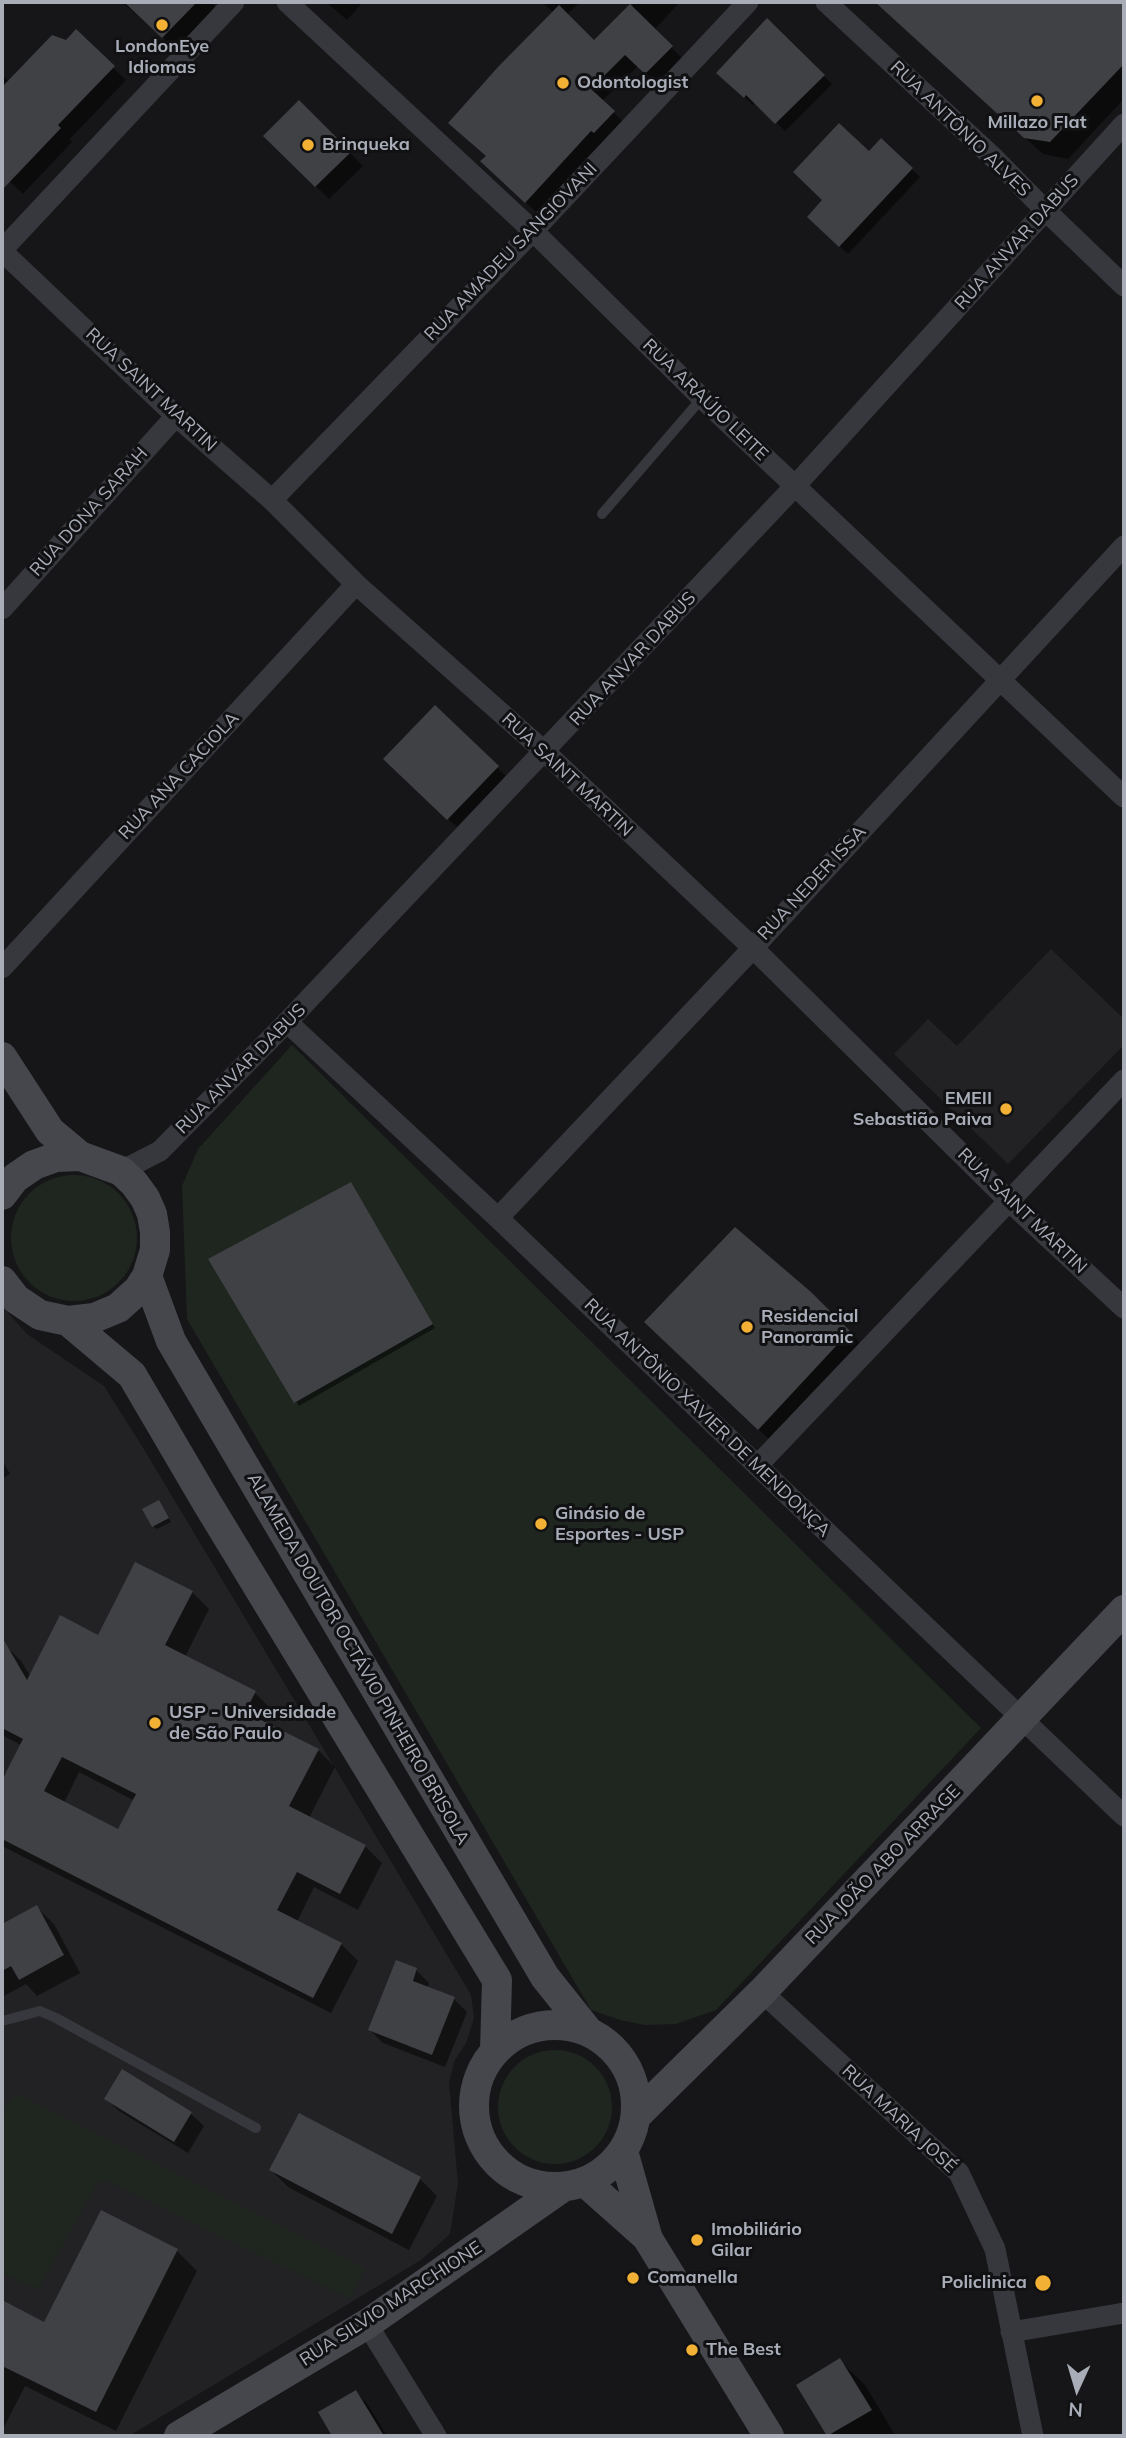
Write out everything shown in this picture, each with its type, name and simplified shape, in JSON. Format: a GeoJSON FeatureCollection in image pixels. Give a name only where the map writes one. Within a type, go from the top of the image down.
{"type":"FeatureCollection","features":[{"type":"Feature","properties":{"kind":"street"},"geometry":{"type":"LineString","coordinates":[[2,250],[234,2]]}},
{"type":"Feature","properties":{"kind":"street","name":"RUA ARAÚJO LEITE"},"geometry":{"type":"LineString","coordinates":[[286,2],[533,231],[702,398],[1124,797]]}},
{"type":"Feature","properties":{"kind":"street","name":"RUA AMADEU SANGIOVANI"},"geometry":{"type":"LineString","coordinates":[[272,500],[533,231],[748,2]]}},
{"type":"Feature","properties":{"kind":"street","name":"RUA ANTÔNIO ALVES"},"geometry":{"type":"LineString","coordinates":[[826,2],[995,159],[1124,286]]}},
{"type":"Feature","properties":{"kind":"street","name":"RUA ANVAR DABUS"},"geometry":{"type":"LineString","coordinates":[[121,1171],[160,1151],[287,1023],[795,486],[1124,124]]}},
{"type":"Feature","properties":{"kind":"street","name":"RUA SAINT MARTIN"},"geometry":{"type":"LineString","coordinates":[[2,250],[176,416],[272,500],[356,584],[545,752],[752,948],[1009,1201],[1124,1308]]}},
{"type":"Feature","properties":{"kind":"street","name":"RUA DONA SARAH"},"geometry":{"type":"LineString","coordinates":[[2,609],[176,416]]}},
{"type":"Feature","properties":{"kind":"street","name":"RUA NEDER ISSA"},"geometry":{"type":"LineString","coordinates":[[498,1218],[1124,546]]}},
{"type":"Feature","properties":{"kind":"street","name":"RUA ANA CACIOLA"},"geometry":{"type":"LineString","coordinates":[[2,968],[356,584]]}},
{"type":"Feature","properties":{"kind":"street","name":"RUA ANTÔNIO XAVIER DE MENDONÇA"},"geometry":{"type":"LineString","coordinates":[[287,1023],[498,1218],[1124,1816]]}},
{"type":"Feature","properties":{"kind":"street","name":"ALAMEDA DOUTOR OCTÁVIO PINHEIRO BRISOLA"},"geometry":{"type":"LineString","coordinates":[[2,1057],[50,1131],[80,1156],[121,1171],[134,1183],[152,1214],[155,1232],[155,1250],[147,1276],[138,1290],[118,1308],[94,1318],[68,1321],[40,1315],[16,1299],[2,1281]]}},
{"type":"Feature","properties":{"kind":"street"},"geometry":{"type":"LineString","coordinates":[[757,1466],[1124,1080]]}},
{"type":"Feature","properties":{"kind":"street","name":"ALAMEDA DOUTOR OCTÁVIO PINHEIRO BRISOLA"},"geometry":{"type":"LineString","coordinates":[[5,1187],[34,1165],[56,1157],[80,1156]]}},
{"type":"Feature","properties":{"kind":"street","name":"ALAMEDA DOUTOR OCTÁVIO PINHEIRO BRISOLA"},"geometry":{"type":"LineString","coordinates":[[147,1276],[171,1341],[192,1377],[545,1977],[588,2031]]}},
{"type":"Feature","properties":{"kind":"street","name":"ALAMEDA DOUTOR OCTÁVIO PINHEIRO BRISOLA"},"geometry":{"type":"LineString","coordinates":[[68,1321],[132,1375],[498,1980],[495,2051]]}},
{"type":"Feature","properties":{"kind":"street","name":"RUA JOÃO ABO ARRAGE"},"geometry":{"type":"LineString","coordinates":[[637,2115],[762,1992],[1124,1610]]}},
{"type":"Feature","properties":{"kind":"street","name":"RUA MARIA JOSÉ"},"geometry":{"type":"LineString","coordinates":[[762,1992],[959,2173],[995,2249],[1032,2436]]}},
{"type":"Feature","properties":{"kind":"street","name":"ALAMEDA DOUTOR OCTÁVIO PINHEIRO BRISOLA"},"geometry":{"type":"LineString","coordinates":[[564,2025],[588,2031],[610,2045],[626,2065],[636,2089],[637,2115],[632,2134],[623,2151],[607,2170],[574,2185],[535,2185],[509,2174],[489,2154],[477,2129],[473,2101],[480,2074],[495,2051],[515,2035],[538,2026],[564,2025]]}},
{"type":"Feature","properties":{"kind":"street"},"geometry":{"type":"LineString","coordinates":[[623,2151],[648,2239],[769,2436]]}},
{"type":"Feature","properties":{"kind":"street"},"geometry":{"type":"LineString","coordinates":[[574,2185],[648,2239]]}},
{"type":"Feature","properties":{"kind":"street","name":"RUA SILVIO MARCHIONE"},"geometry":{"type":"LineString","coordinates":[[179,2436],[367,2324],[574,2185]]}},
{"type":"Feature","properties":{"kind":"street"},"geometry":{"type":"LineString","coordinates":[[1011,2332],[1124,2313]]}},
{"type":"Feature","properties":{"kind":"street"},"geometry":{"type":"LineString","coordinates":[[367,2324],[436,2436]]}},
{"type":"Feature","properties":{"kind":"lane"},"geometry":{"type":"LineString","coordinates":[[602,514],[702,398]]}},
{"type":"Feature","properties":{"kind":"lane"},"geometry":{"type":"LineString","coordinates":[[2,2021],[40,2011],[256,2128]]}},
{"type":"Feature","properties":{"kind":"shaded area","name":"EMEII Sebastião Paiva"},"geometry":{"type":"Polygon","coordinates":[[[1051,949],[1124,1019],[1124,1045],[1008,1164],[894,1054],[928,1019],[957,1046],[1051,949]]]}},
{"type":"Feature","properties":{"kind":"shaded area","name":"Ginásio de Esportes - USP"},"geometry":{"type":"Polygon","coordinates":[[[292,1045],[981,1728],[716,2010],[676,2024],[645,2025],[591,2010],[187,1319],[182,1186],[198,1149],[292,1045]]]}},
{"type":"Feature","properties":{"kind":"shaded area"},"geometry":{"type":"Polygon","coordinates":[[[74,1175],[98,1180],[119,1193],[132,1214],[137,1238],[132,1262],[119,1283],[98,1296],[74,1301],[50,1296],[29,1283],[16,1262],[11,1238],[16,1214],[29,1193],[50,1180],[74,1175]]]}},
{"type":"Feature","properties":{"kind":"shaded area","name":"USP - Universidade de São Paulo"},"geometry":{"type":"Polygon","coordinates":[[[2,1306],[27,1334],[104,1386],[471,1995],[474,2018],[467,2041],[454,2062],[449,2083],[458,2183],[450,2234],[421,2260],[129,2436],[2,2436],[2,1306]]]}},
{"type":"Feature","properties":{"kind":"shaded area"},"geometry":{"type":"Polygon","coordinates":[[[555,2050],[577,2054],[596,2066],[608,2085],[612,2107],[608,2129],[596,2148],[577,2160],[555,2164],[533,2160],[514,2148],[502,2129],[498,2107],[502,2085],[514,2066],[533,2054],[555,2050]]]}},
{"type":"Feature","properties":{"kind":"shaded area"},"geometry":{"type":"Polygon","coordinates":[[[15,2093],[365,2268],[350,2299],[107,2181],[97,2183],[40,2286],[33,2288],[2,2273],[2,2113],[15,2093]]]}},
{"type":"Feature","properties":{"kind":"building","name":"LondonEye Idiomas"},"geometry":{"type":"Polygon","coordinates":[[[124,2],[197,2],[162,38],[124,2]]]}},
{"type":"Feature","properties":{"kind":"building","name":"Millazo FIat"},"geometry":{"type":"Polygon","coordinates":[[[875,2],[1124,2],[1124,64],[1050,142],[1024,138],[875,2]]]}},
{"type":"Feature","properties":{"kind":"building"},"geometry":{"type":"Polygon","coordinates":[[[630,4],[673,46],[645,74],[625,55],[591,89],[615,111],[594,133],[591,131],[525,203],[480,161],[486,156],[448,123],[559,5],[594,40],[630,4]]]}},
{"type":"Feature","properties":{"kind":"building"},"geometry":{"type":"Polygon","coordinates":[[[767,18],[825,75],[775,124],[746,95],[744,98],[716,73],[767,18]]]}},
{"type":"Feature","properties":{"kind":"building"},"geometry":{"type":"Polygon","coordinates":[[[76,29],[115,66],[58,125],[61,128],[2,190],[2,87],[52,35],[66,40],[76,29]]]}},
{"type":"Feature","properties":{"kind":"building","name":"Brinqueka"},"geometry":{"type":"Polygon","coordinates":[[[299,100],[351,152],[315,187],[263,136],[299,100]]]}},
{"type":"Feature","properties":{"kind":"building"},"geometry":{"type":"Polygon","coordinates":[[[839,123],[869,151],[881,138],[913,168],[839,247],[807,217],[822,200],[793,172],[839,123]]]}},
{"type":"Feature","properties":{"kind":"building"},"geometry":{"type":"Polygon","coordinates":[[[435,705],[499,766],[447,820],[383,759],[435,705]]]}},
{"type":"Feature","properties":{"kind":"building"},"geometry":{"type":"Polygon","coordinates":[[[351,1182],[433,1324],[294,1403],[208,1259],[351,1182]]]}},
{"type":"Feature","properties":{"kind":"building","name":"Residencial Panoramic"},"geometry":{"type":"Polygon","coordinates":[[[735,1227],[811,1292],[850,1331],[758,1430],[644,1322],[735,1227]]]}},
{"type":"Feature","properties":{"kind":"building"},"geometry":{"type":"Polygon","coordinates":[[[159,1500],[169,1518],[152,1527],[142,1509],[159,1500]]]}},
{"type":"Feature","properties":{"kind":"building"},"geometry":{"type":"Polygon","coordinates":[[[135,1562],[193,1591],[165,1645],[256,1691],[245,1712],[319,1749],[289,1806],[366,1845],[340,1894],[297,1872],[277,1910],[342,1943],[313,1998],[2,1839],[2,1780],[23,1739],[2,1728],[2,1637],[27,1680],[60,1615],[98,1635],[135,1562]],[[62,1757],[44,1791],[118,1829],[136,1794],[62,1757]]]}},
{"type":"Feature","properties":{"kind":"building"},"geometry":{"type":"Polygon","coordinates":[[[37,1905],[64,1955],[19,1980],[11,1966],[2,1971],[2,1924],[37,1905]]]}},
{"type":"Feature","properties":{"kind":"building"},"geometry":{"type":"Polygon","coordinates":[[[396,1960],[417,1968],[413,1981],[455,1997],[432,2055],[368,2030],[396,1960]]]}},
{"type":"Feature","properties":{"kind":"building"},"geometry":{"type":"Polygon","coordinates":[[[122,2069],[192,2112],[174,2142],[104,2099],[122,2069]]]}},
{"type":"Feature","properties":{"kind":"building"},"geometry":{"type":"Polygon","coordinates":[[[299,2113],[421,2177],[392,2234],[269,2170],[299,2113]]]}},
{"type":"Feature","properties":{"kind":"building"},"geometry":{"type":"Polygon","coordinates":[[[101,2210],[178,2249],[96,2412],[2,2366],[2,2300],[44,2322],[101,2210]]]}},
{"type":"Feature","properties":{"kind":"building"},"geometry":{"type":"Polygon","coordinates":[[[840,2358],[872,2410],[827,2436],[796,2385],[840,2358]]]}},
{"type":"Feature","properties":{"kind":"building"},"geometry":{"type":"Polygon","coordinates":[[[356,2390],[384,2436],[332,2436],[318,2412],[356,2390]]]}},
{"type":"Feature","properties":{"kind":"place","name":"LondonEye Idiomas"},"geometry":{"type":"Point","coordinates":[162,25]}},
{"type":"Feature","properties":{"kind":"place","name":"Odontologist"},"geometry":{"type":"Point","coordinates":[563,83]}},
{"type":"Feature","properties":{"kind":"place","name":"Millazo FIat"},"geometry":{"type":"Point","coordinates":[1037,101]}},
{"type":"Feature","properties":{"kind":"place","name":"Brinqueka"},"geometry":{"type":"Point","coordinates":[308,145]}},
{"type":"Feature","properties":{"kind":"place","name":"EMEII Sebastião Paiva"},"geometry":{"type":"Point","coordinates":[1006,1109]}},
{"type":"Feature","properties":{"kind":"place","name":"Residencial Panoramic"},"geometry":{"type":"Point","coordinates":[747,1327]}},
{"type":"Feature","properties":{"kind":"place","name":"Ginásio de Esportes - USP"},"geometry":{"type":"Point","coordinates":[541,1524]}},
{"type":"Feature","properties":{"kind":"place","name":"USP - Universidade de São Paulo"},"geometry":{"type":"Point","coordinates":[155,1723]}},
{"type":"Feature","properties":{"kind":"place","name":"Imobiliário Gilar"},"geometry":{"type":"Point","coordinates":[697,2240]}},
{"type":"Feature","properties":{"kind":"place","name":"Comanella"},"geometry":{"type":"Point","coordinates":[633,2278]}},
{"type":"Feature","properties":{"kind":"place","name":"Policlinica"},"geometry":{"type":"Point","coordinates":[1043,2283]}},
{"type":"Feature","properties":{"kind":"place","name":"The Best"},"geometry":{"type":"Point","coordinates":[692,2350]}}]}
